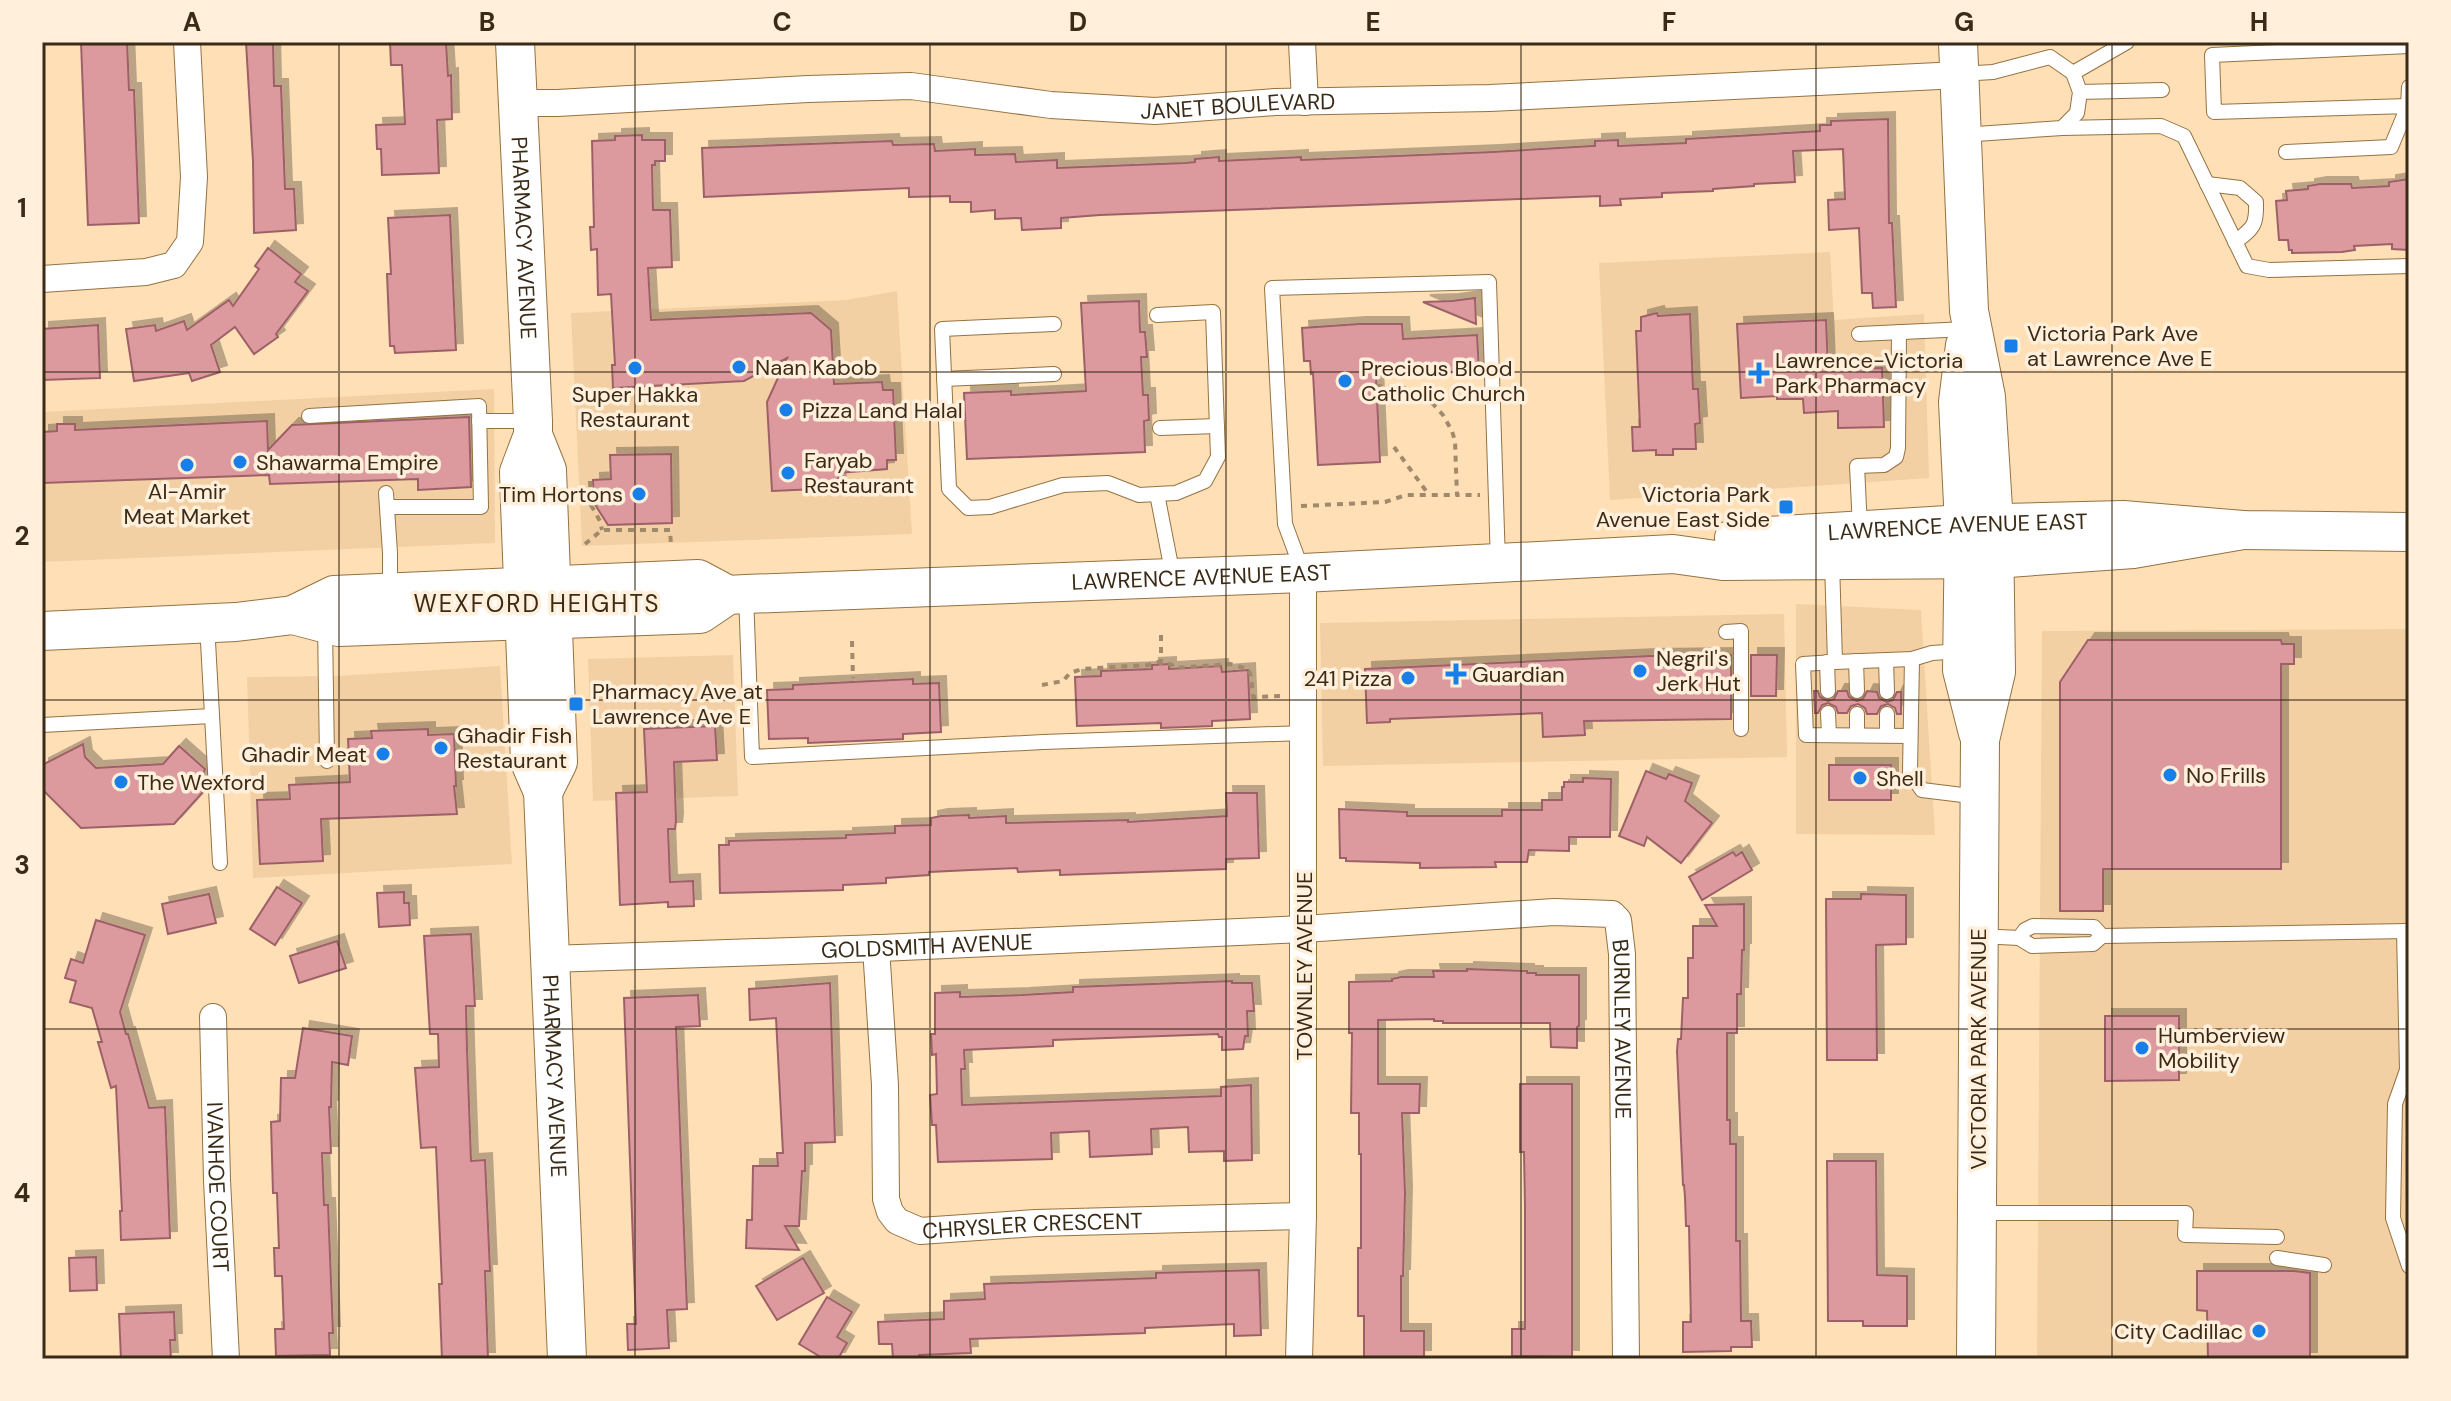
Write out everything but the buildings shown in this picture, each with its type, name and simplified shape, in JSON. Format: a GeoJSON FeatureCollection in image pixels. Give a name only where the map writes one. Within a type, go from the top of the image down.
{"type":"FeatureCollection","features":[{"type":"Feature","properties":{"kind":"main road","name":"PHARMACY AVENUE"},"geometry":{"type":"LineString","coordinates":[[515,42],[533,428],[547,470],[530,762],[543,792],[567,1359]]}},
{"type":"Feature","properties":{"kind":"main road","name":"VICTORIA PARK AVENUE"},"geometry":{"type":"LineString","coordinates":[[1958,58],[1968,320],[1986,397],[1979,542],[1962,651],[1962,670],[1980,740]]}},
{"type":"Feature","properties":{"kind":"main road","name":"LAWRENCE AVENUE EAST"},"geometry":{"type":"LineString","coordinates":[[42,631],[309,619],[339,627],[537,603],[698,579],[737,594],[1303,573],[1673,554],[1723,561],[1832,562],[2123,520],[2243,530],[2409,532]]}},
{"type":"Feature","properties":{"kind":"main road","name":"LAWRENCE AVENUE EAST"},"geometry":{"type":"LineString","coordinates":[[1673,554],[1725,538],[1860,530],[1979,542]]}},
{"type":"Feature","properties":{"kind":"main road","name":"VICTORIA PARK AVENUE"},"geometry":{"type":"LineString","coordinates":[[1976,1359],[1980,740],[1996,672],[1979,542]]}},
{"type":"Feature","properties":{"kind":"main road","name":"LAWRENCE AVENUE EAST"},"geometry":{"type":"LineString","coordinates":[[309,619],[334,595],[390,592],[537,603]]}},
{"type":"Feature","properties":{"kind":"street"},"geometry":{"type":"LineString","coordinates":[[42,279],[146,272],[174,265],[190,242],[194,177],[187,42]]}},
{"type":"Feature","properties":{"kind":"street"},"geometry":{"type":"LineString","coordinates":[[1302,42],[1305,102]]}},
{"type":"Feature","properties":{"kind":"street","name":"JANET BOULEVARD"},"geometry":{"type":"LineString","coordinates":[[518,103],[911,86],[1051,105],[1155,111],[1305,102],[1490,98],[1958,58]]}},
{"type":"Feature","properties":{"kind":"street","name":"TOWNLEY AVENUE"},"geometry":{"type":"LineString","coordinates":[[1299,1359],[1303,1216],[1303,573]]}},
{"type":"Feature","properties":{"kind":"street","name":"BURNLEY AVENUE"},"geometry":{"type":"LineString","coordinates":[[1304,929],[1554,912],[1604,912],[1618,920],[1622,954],[1626,1359]]}},
{"type":"Feature","properties":{"kind":"street","name":"GOLDSMITH AVENUE"},"geometry":{"type":"LineString","coordinates":[[549,959],[1304,929]]}},
{"type":"Feature","properties":{"kind":"street","name":"CHRYSLER CRESCENT"},"geometry":{"type":"LineString","coordinates":[[876,948],[885,1085],[886,1199],[897,1221],[920,1231],[938,1231],[985,1225],[1303,1216]]}},
{"type":"Feature","properties":{"kind":"street","name":"IVANHOE COURT"},"geometry":{"type":"LineString","coordinates":[[213,1017],[226,1359]]}},
{"type":"Feature","properties":{"kind":"lane"},"geometry":{"type":"LineString","coordinates":[[2073,73],[2127,42]]}},
{"type":"Feature","properties":{"kind":"lane"},"geometry":{"type":"LineString","coordinates":[[2408,106],[2214,112],[2212,55],[2409,46]]}},
{"type":"Feature","properties":{"kind":"lane"},"geometry":{"type":"LineString","coordinates":[[1958,58],[1993,72],[2050,50],[2073,73],[2080,92],[2077,113],[2062,128]]}},
{"type":"Feature","properties":{"kind":"lane"},"geometry":{"type":"LineString","coordinates":[[2286,152],[2391,147],[2408,106],[2409,87]]}},
{"type":"Feature","properties":{"kind":"lane"},"geometry":{"type":"LineString","coordinates":[[2080,92],[2162,90]]}},
{"type":"Feature","properties":{"kind":"lane"},"geometry":{"type":"LineString","coordinates":[[1962,135],[2062,128],[2161,126],[2184,136],[2247,266],[2269,270],[2409,266]]}},
{"type":"Feature","properties":{"kind":"lane"},"geometry":{"type":"LineString","coordinates":[[2207,184],[2240,188],[2256,202],[2257,218],[2253,228],[2235,242]]}},
{"type":"Feature","properties":{"kind":"lane"},"geometry":{"type":"LineString","coordinates":[[1303,573],[1285,524],[1272,288],[1489,282],[1498,563]]}},
{"type":"Feature","properties":{"kind":"lane"},"geometry":{"type":"LineString","coordinates":[[1054,324],[942,329],[949,489],[968,508],[990,507],[1063,485],[1108,483],[1139,495],[1176,493],[1205,481],[1218,457],[1213,312],[1157,315]]}},
{"type":"Feature","properties":{"kind":"lane"},"geometry":{"type":"LineString","coordinates":[[1859,334],[1899,332],[1968,320]]}},
{"type":"Feature","properties":{"kind":"lane"},"geometry":{"type":"LineString","coordinates":[[1860,530],[1857,466],[1884,465],[1896,457],[1898,448],[1899,332]]}},
{"type":"Feature","properties":{"kind":"lane"},"geometry":{"type":"LineString","coordinates":[[944,379],[1054,374]]}},
{"type":"Feature","properties":{"kind":"lane"},"geometry":{"type":"LineString","coordinates":[[309,416],[479,406],[481,507],[387,500],[390,592]]}},
{"type":"Feature","properties":{"kind":"lane"},"geometry":{"type":"LineString","coordinates":[[479,421],[533,428]]}},
{"type":"Feature","properties":{"kind":"lane"},"geometry":{"type":"LineString","coordinates":[[1160,428],[1217,426]]}},
{"type":"Feature","properties":{"kind":"lane"},"geometry":{"type":"LineString","coordinates":[[1157,494],[1174,578]]}},
{"type":"Feature","properties":{"kind":"lane"},"geometry":{"type":"LineString","coordinates":[[1828,691],[1832,562]]}},
{"type":"Feature","properties":{"kind":"lane"},"geometry":{"type":"LineString","coordinates":[[737,594],[752,757],[1304,733]]}},
{"type":"Feature","properties":{"kind":"lane"},"geometry":{"type":"LineString","coordinates":[[309,619],[327,761]]}},
{"type":"Feature","properties":{"kind":"lane"},"geometry":{"type":"LineString","coordinates":[[207,623],[220,863]]}},
{"type":"Feature","properties":{"kind":"lane"},"geometry":{"type":"LineString","coordinates":[[1726,632],[1741,631],[1741,729]]}},
{"type":"Feature","properties":{"kind":"lane"},"geometry":{"type":"LineString","coordinates":[[1910,736],[1806,735],[1803,664],[1912,659],[1932,653],[1962,651]]}},
{"type":"Feature","properties":{"kind":"lane"},"geometry":{"type":"LineString","coordinates":[[1912,659],[1910,772],[1922,790],[1979,797]]}},
{"type":"Feature","properties":{"kind":"lane"},"geometry":{"type":"LineString","coordinates":[[1886,660],[1887,692]]}},
{"type":"Feature","properties":{"kind":"lane"},"geometry":{"type":"LineString","coordinates":[[1856,661],[1857,691]]}},
{"type":"Feature","properties":{"kind":"lane"},"geometry":{"type":"LineString","coordinates":[[1828,713],[1829,735]]}},
{"type":"Feature","properties":{"kind":"lane"},"geometry":{"type":"LineString","coordinates":[[1857,714],[1857,735]]}},
{"type":"Feature","properties":{"kind":"lane"},"geometry":{"type":"LineString","coordinates":[[1887,714],[1887,735]]}},
{"type":"Feature","properties":{"kind":"lane"},"geometry":{"type":"LineString","coordinates":[[42,725],[212,716]]}},
{"type":"Feature","properties":{"kind":"lane"},"geometry":{"type":"LineString","coordinates":[[1979,936],[2019,938],[2032,946],[2093,944],[2102,936],[2407,931],[2408,1070],[2395,1104],[2393,1218],[2409,1266]]}},
{"type":"Feature","properties":{"kind":"lane"},"geometry":{"type":"LineString","coordinates":[[1977,1213],[2186,1213],[2185,1235],[2277,1237]]}},
{"type":"Feature","properties":{"kind":"lane"},"geometry":{"type":"LineString","coordinates":[[2277,1258],[2324,1265]]}},
{"type":"Feature","properties":{"kind":"path"},"geometry":{"type":"LineString","coordinates":[[1376,386],[1408,388],[1433,404],[1443,415],[1455,441],[1457,495]]}},
{"type":"Feature","properties":{"kind":"path"},"geometry":{"type":"LineString","coordinates":[[1394,447],[1429,495]]}},
{"type":"Feature","properties":{"kind":"path"},"geometry":{"type":"LineString","coordinates":[[590,481],[591,505],[602,530]]}},
{"type":"Feature","properties":{"kind":"path"},"geometry":{"type":"LineString","coordinates":[[1284,507],[1385,502],[1406,495],[1496,494]]}},
{"type":"Feature","properties":{"kind":"path"},"geometry":{"type":"LineString","coordinates":[[585,544],[602,530],[670,530],[671,545]]}},
{"type":"Feature","properties":{"kind":"path"},"geometry":{"type":"LineString","coordinates":[[1161,630],[1161,663]]}},
{"type":"Feature","properties":{"kind":"path"},"geometry":{"type":"LineString","coordinates":[[852,641],[853,678]]}},
{"type":"Feature","properties":{"kind":"path"},"geometry":{"type":"LineString","coordinates":[[1042,685],[1063,681],[1070,673],[1082,669],[1161,663],[1175,668],[1230,664],[1248,669],[1253,697],[1283,696]]}},
{"type":"Feature","properties":{"kind":"shaded area"},"geometry":{"type":"Polygon","coordinates":[[[1830,252],[1834,320],[1924,314],[1929,478],[1610,500],[1599,263],[1830,252]]]}},
{"type":"Feature","properties":{"kind":"shaded area"},"geometry":{"type":"Polygon","coordinates":[[[897,291],[912,534],[582,546],[571,313],[846,300],[897,291]]]}},
{"type":"Feature","properties":{"kind":"shaded area"},"geometry":{"type":"Polygon","coordinates":[[[494,389],[495,543],[42,562],[42,412],[494,389]]]}},
{"type":"Feature","properties":{"kind":"shaded area"},"geometry":{"type":"Polygon","coordinates":[[[1796,604],[1921,610],[1935,835],[1796,834],[1796,604]]]}},
{"type":"Feature","properties":{"kind":"shaded area"},"geometry":{"type":"Polygon","coordinates":[[[1784,614],[1787,757],[1323,766],[1320,623],[1784,614]]]}},
{"type":"Feature","properties":{"kind":"shaded area"},"geometry":{"type":"Polygon","coordinates":[[[2409,629],[2409,1359],[2037,1359],[2042,631],[2409,629]]]}},
{"type":"Feature","properties":{"kind":"shaded area"},"geometry":{"type":"Polygon","coordinates":[[[733,655],[738,796],[593,801],[588,659],[733,655]]]}},
{"type":"Feature","properties":{"kind":"shaded area"},"geometry":{"type":"Polygon","coordinates":[[[500,666],[512,864],[253,878],[247,677],[336,676],[500,666]]]}},
{"type":"Feature","properties":{"kind":"place","name":"Victoria Park Ave at Lawrence Ave E"},"geometry":{"type":"Point","coordinates":[2011,346]}},
{"type":"Feature","properties":{"kind":"place","name":"Naan Kabob"},"geometry":{"type":"Point","coordinates":[739,367]}},
{"type":"Feature","properties":{"kind":"place","name":"Super Hakka Restaurant"},"geometry":{"type":"Point","coordinates":[635,368]}},
{"type":"Feature","properties":{"kind":"place","name":"Lawrence-Victoria Park Pharmacy"},"geometry":{"type":"Point","coordinates":[1759,373]}},
{"type":"Feature","properties":{"kind":"place","name":"Precious Blood Catholic Church"},"geometry":{"type":"Point","coordinates":[1345,381]}},
{"type":"Feature","properties":{"kind":"place","name":"Pizza Land Halal"},"geometry":{"type":"Point","coordinates":[786,410]}},
{"type":"Feature","properties":{"kind":"place","name":"Shawarma Empire"},"geometry":{"type":"Point","coordinates":[240,462]}},
{"type":"Feature","properties":{"kind":"place","name":"Al-Amir Meat Market"},"geometry":{"type":"Point","coordinates":[187,465]}},
{"type":"Feature","properties":{"kind":"place","name":"Faryab Restaurant"},"geometry":{"type":"Point","coordinates":[788,473]}},
{"type":"Feature","properties":{"kind":"place","name":"Tim Hortons"},"geometry":{"type":"Point","coordinates":[639,494]}},
{"type":"Feature","properties":{"kind":"place","name":"Victoria Park Avenue East Side"},"geometry":{"type":"Point","coordinates":[1786,507]}},
{"type":"Feature","properties":{"kind":"place","name":"Negril's Jerk Hut"},"geometry":{"type":"Point","coordinates":[1640,671]}},
{"type":"Feature","properties":{"kind":"place","name":"Guardian"},"geometry":{"type":"Point","coordinates":[1456,674]}},
{"type":"Feature","properties":{"kind":"place","name":"241 Pizza"},"geometry":{"type":"Point","coordinates":[1408,678]}},
{"type":"Feature","properties":{"kind":"place","name":"Pharmacy Ave at Lawrence Ave E"},"geometry":{"type":"Point","coordinates":[576,704]}},
{"type":"Feature","properties":{"kind":"place","name":"Ghadir Fish Restaurant"},"geometry":{"type":"Point","coordinates":[441,748]}},
{"type":"Feature","properties":{"kind":"place","name":"Ghadir Meat"},"geometry":{"type":"Point","coordinates":[383,754]}},
{"type":"Feature","properties":{"kind":"place","name":"No Frills"},"geometry":{"type":"Point","coordinates":[2170,775]}},
{"type":"Feature","properties":{"kind":"place","name":"Shell"},"geometry":{"type":"Point","coordinates":[1860,778]}},
{"type":"Feature","properties":{"kind":"place","name":"The Wexford"},"geometry":{"type":"Point","coordinates":[121,782]}},
{"type":"Feature","properties":{"kind":"place","name":"Humberview Mobility"},"geometry":{"type":"Point","coordinates":[2142,1048]}},
{"type":"Feature","properties":{"kind":"place","name":"City Cadillac"},"geometry":{"type":"Point","coordinates":[2259,1331]}},
{"type":"Feature","properties":{"kind":"district","name":"WEXFORD HEIGHTS"},"geometry":{"type":"Point","coordinates":[537,603]}}]}
